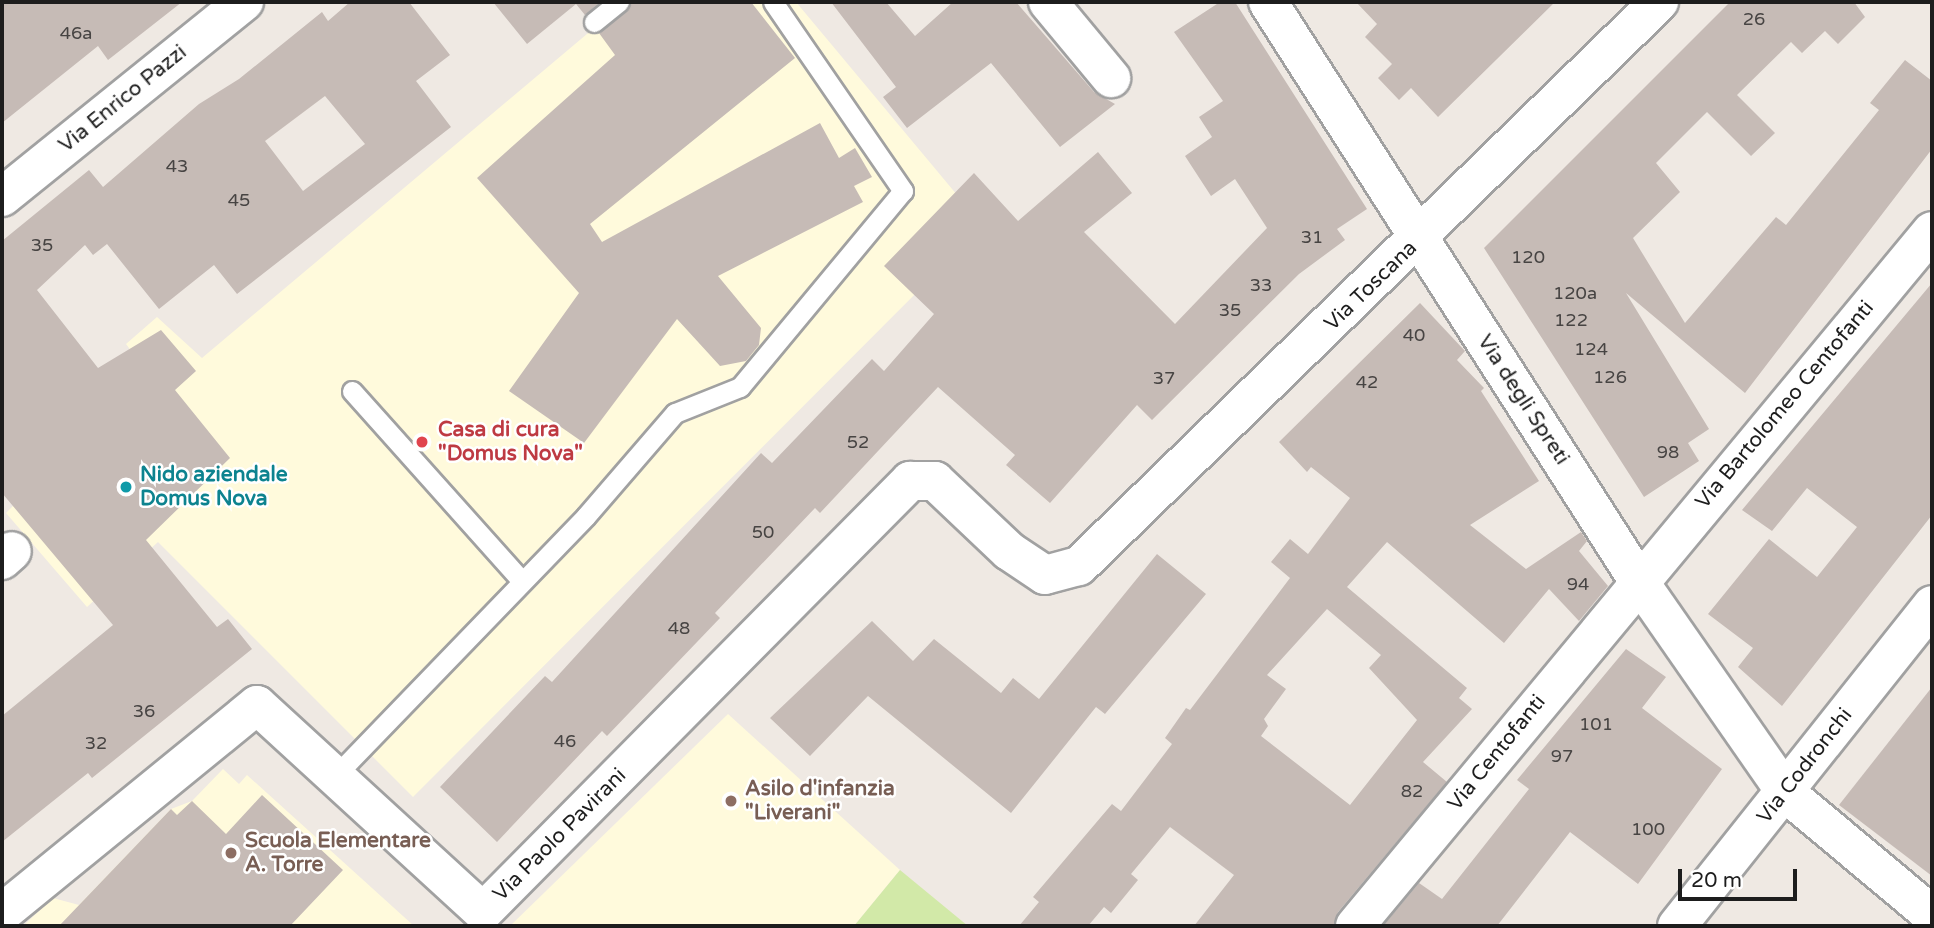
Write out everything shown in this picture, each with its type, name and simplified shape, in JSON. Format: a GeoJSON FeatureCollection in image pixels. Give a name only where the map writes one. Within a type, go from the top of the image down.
{"type":"FeatureCollection","features":[{"type":"Feature","properties":{"kind":"street","name":"Via Enrico Pazzi"},"geometry":{"type":"LineString","coordinates":[[2,197],[244,2]]}},
{"type":"Feature","properties":{"kind":"street"},"geometry":{"type":"LineString","coordinates":[[1048,2],[1111,78]]}},
{"type":"Feature","properties":{"kind":"street","name":"Via degli Spreti"},"geometry":{"type":"LineString","coordinates":[[1268,2],[1638,580],[1786,793],[1932,915]]}},
{"type":"Feature","properties":{"kind":"street","name":"Via Toscana"},"geometry":{"type":"LineString","coordinates":[[1079,566],[1419,239],[1659,2]]}},
{"type":"Feature","properties":{"kind":"street","name":"Via Bartolomeo Centofanti"},"geometry":{"type":"LineString","coordinates":[[1638,580],[1932,231]]}},
{"type":"Feature","properties":{"kind":"street","name":"Via Paolo Pavirani"},"geometry":{"type":"LineString","coordinates":[[2,914],[257,705],[483,912],[910,481],[934,481],[1009,551],[1045,575],[1079,566]]}},
{"type":"Feature","properties":{"kind":"street","name":"Via Centofanti"},"geometry":{"type":"LineString","coordinates":[[1356,926],[1638,580]]}},
{"type":"Feature","properties":{"kind":"street","name":"Via Codronchi"},"geometry":{"type":"LineString","coordinates":[[1676,926],[1786,793],[1932,605]]}},
{"type":"Feature","properties":{"kind":"lane"},"geometry":{"type":"LineString","coordinates":[[594,22],[619,2]]}},
{"type":"Feature","properties":{"kind":"lane"},"geometry":{"type":"LineString","coordinates":[[335,776],[522,581],[675,413],[740,387],[903,191],[773,2]]}},
{"type":"Feature","properties":{"kind":"lane"},"geometry":{"type":"LineString","coordinates":[[352,391],[522,581]]}},
{"type":"Feature","properties":{"kind":"shaded area","name":"Casa di cura \"Domus Nova\""},"geometry":{"type":"Polygon","coordinates":[[[625,2],[796,2],[983,226],[413,797],[158,542],[87,607],[6,513],[146,371],[126,344],[157,317],[202,358],[625,2]]]}},
{"type":"Feature","properties":{"kind":"shaded area","name":"Asilo d'infanzia \"Liverani\""},"geometry":{"type":"Polygon","coordinates":[[[728,714],[900,870],[854,926],[510,926],[728,714]]]}},
{"type":"Feature","properties":{"kind":"shaded area","name":"Scuola Elementare A. Torre"},"geometry":{"type":"Polygon","coordinates":[[[223,769],[239,784],[247,775],[414,926],[23,926],[53,898],[79,905],[171,809],[192,801],[223,769]]]}},
{"type":"Feature","properties":{"kind":"green space"},"geometry":{"type":"Polygon","coordinates":[[[900,870],[968,926],[854,926],[900,870]]]}},
{"type":"Feature","properties":{"kind":"building"},"geometry":{"type":"Polygon","coordinates":[[[2,2],[182,2],[108,60],[98,46],[2,123],[2,2]]]}},
{"type":"Feature","properties":{"kind":"building"},"geometry":{"type":"Polygon","coordinates":[[[350,2],[409,2],[450,55],[416,81],[451,127],[237,294],[214,265],[159,309],[107,244],[93,255],[85,245],[37,290],[98,368],[161,330],[196,371],[175,390],[230,458],[146,540],[217,627],[228,619],[252,649],[92,778],[88,773],[2,842],[2,716],[113,625],[2,493],[2,241],[89,170],[103,187],[199,104],[239,79],[322,12],[328,21],[350,2]],[[325,96],[265,141],[303,191],[365,144],[325,96]]]}},
{"type":"Feature","properties":{"kind":"building"},"geometry":{"type":"Polygon","coordinates":[[[493,2],[600,2],[585,15],[576,4],[527,44],[493,2]]]}},
{"type":"Feature","properties":{"kind":"building"},"geometry":{"type":"Polygon","coordinates":[[[631,2],[751,2],[795,58],[590,224],[602,242],[820,123],[839,158],[855,148],[872,177],[854,186],[863,202],[718,276],[761,328],[759,345],[746,361],[720,366],[677,319],[584,443],[509,391],[579,293],[477,178],[615,55],[599,33],[631,2]]]}},
{"type":"Feature","properties":{"kind":"building"},"geometry":{"type":"Polygon","coordinates":[[[831,2],[886,2],[915,36],[953,2],[1016,2],[1094,92],[1115,104],[1060,147],[991,63],[907,128],[883,97],[896,87],[831,2]]]}},
{"type":"Feature","properties":{"kind":"building"},"geometry":{"type":"Polygon","coordinates":[[[1220,2],[1235,2],[1367,209],[1337,229],[1345,240],[1299,274],[1152,420],[1137,405],[1050,503],[1006,465],[1015,455],[938,387],[820,513],[815,508],[715,613],[720,618],[607,736],[602,731],[497,842],[440,787],[545,676],[552,682],[761,453],[772,463],[872,359],[884,371],[934,314],[884,266],[974,173],[1018,221],[1098,152],[1132,193],[1084,232],[1175,324],[1267,228],[1235,179],[1211,196],[1185,156],[1212,137],[1199,117],[1223,101],[1174,32],[1220,2]]]}},
{"type":"Feature","properties":{"kind":"building"},"geometry":{"type":"Polygon","coordinates":[[[1356,2],[1555,2],[1438,117],[1411,88],[1399,100],[1378,78],[1392,64],[1365,37],[1377,24],[1356,2]]]}},
{"type":"Feature","properties":{"kind":"building"},"geometry":{"type":"Polygon","coordinates":[[[1730,2],[1854,2],[1865,17],[1838,44],[1825,31],[1802,53],[1791,42],[1737,95],[1775,133],[1751,156],[1707,112],[1656,163],[1680,192],[1633,238],[1685,323],[1776,217],[1786,225],[1879,110],[1870,103],[1905,60],[1932,81],[1932,149],[1745,393],[1626,293],[1709,429],[1688,443],[1699,461],[1644,497],[1484,248],[1730,2]]]}},
{"type":"Feature","properties":{"kind":"building"},"geometry":{"type":"Polygon","coordinates":[[[1932,283],[1932,515],[1782,706],[1738,667],[1753,648],[1708,614],[1769,539],[1817,577],[1857,527],[1807,488],[1772,531],[1742,510],[1932,283]]]}},
{"type":"Feature","properties":{"kind":"building"},"geometry":{"type":"Polygon","coordinates":[[[1420,303],[1465,351],[1457,360],[1484,388],[1481,391],[1539,481],[1470,525],[1526,569],[1581,532],[1587,541],[1579,551],[1608,586],[1579,621],[1549,589],[1504,643],[1387,542],[1347,587],[1467,688],[1459,698],[1472,709],[1423,762],[1447,782],[1338,912],[1334,926],[1194,926],[1234,875],[1170,827],[1131,874],[1138,880],[1111,913],[1104,907],[1088,926],[1019,926],[1039,902],[1033,897],[1112,804],[1121,811],[1172,744],[1165,738],[1186,708],[1190,710],[1290,578],[1271,562],[1290,539],[1308,554],[1350,498],[1311,467],[1307,472],[1279,442],[1420,303]],[[1327,609],[1267,675],[1286,689],[1264,719],[1268,726],[1261,736],[1350,805],[1417,720],[1369,668],[1381,655],[1327,609]]]}},
{"type":"Feature","properties":{"kind":"building"},"geometry":{"type":"Polygon","coordinates":[[[1157,554],[1206,594],[1105,714],[1096,707],[1011,813],[868,696],[810,756],[770,718],[872,621],[913,661],[934,639],[1001,693],[1013,678],[1039,699],[1157,554]]]}},
{"type":"Feature","properties":{"kind":"building"},"geometry":{"type":"Polygon","coordinates":[[[1626,649],[1666,677],[1642,708],[1722,769],[1638,884],[1570,832],[1497,926],[1383,926],[1419,883],[1442,899],[1529,789],[1517,780],[1626,649]]]}},
{"type":"Feature","properties":{"kind":"building"},"geometry":{"type":"Polygon","coordinates":[[[1932,687],[1932,876],[1839,805],[1932,687]]]}},
{"type":"Feature","properties":{"kind":"building","name":"Scuola Elementare A. Torre"},"geometry":{"type":"Polygon","coordinates":[[[262,795],[343,870],[290,926],[59,926],[171,809],[177,815],[192,801],[226,834],[262,795]]]}},
{"type":"Feature","properties":{"kind":"place","name":"Casa di cura \"Domus Nova\""},"geometry":{"type":"Point","coordinates":[422,442]}},
{"type":"Feature","properties":{"kind":"place","name":"Nido aziendale Domus Nova"},"geometry":{"type":"Point","coordinates":[126,487]}},
{"type":"Feature","properties":{"kind":"place","name":"Asilo d'infanzia \"Liverani\""},"geometry":{"type":"Point","coordinates":[731,801]}},
{"type":"Feature","properties":{"kind":"place","name":"Scuola Elementare A. Torre"},"geometry":{"type":"Point","coordinates":[231,853]}}]}
